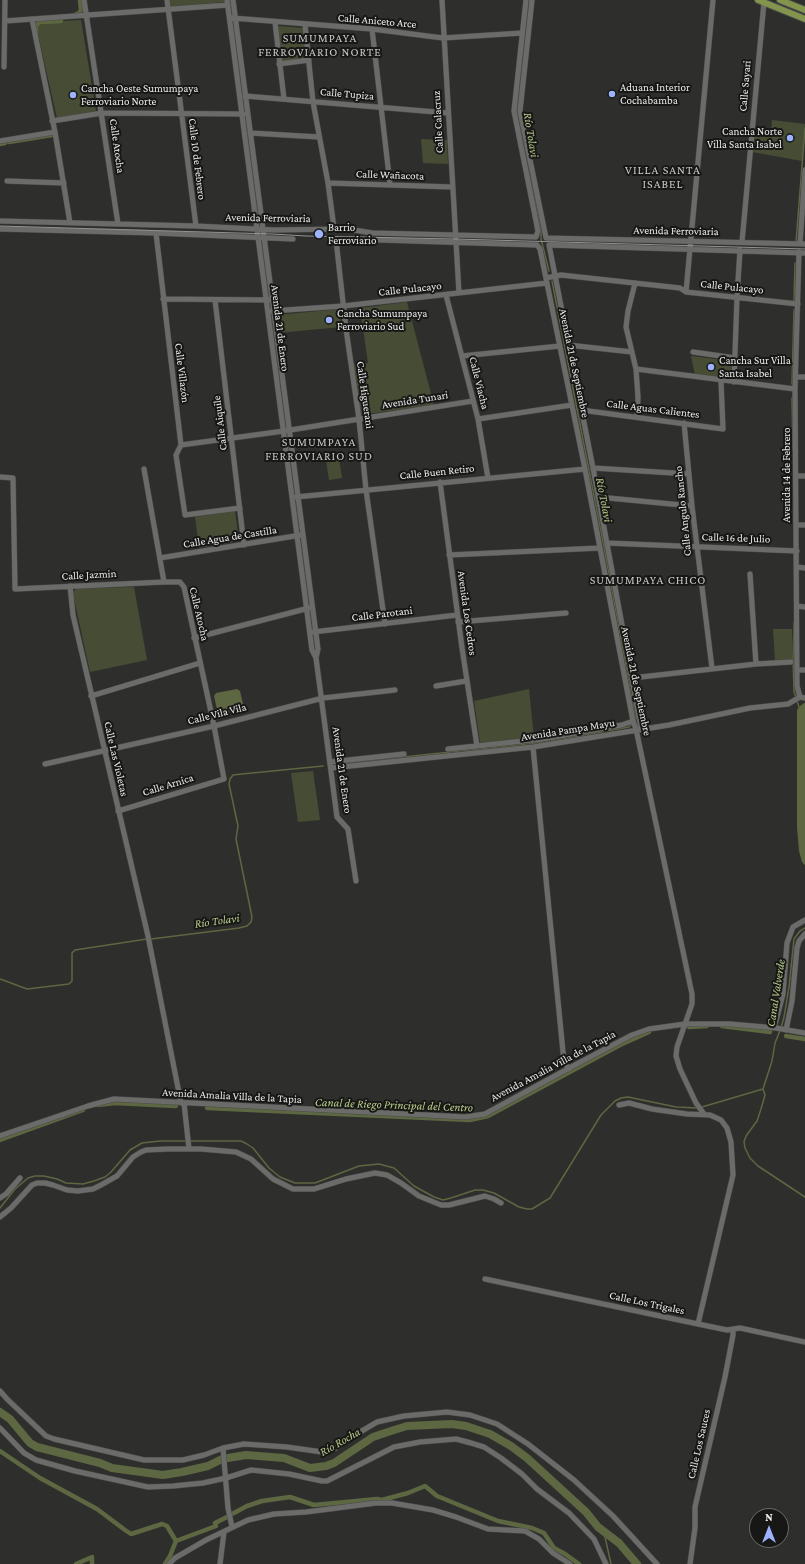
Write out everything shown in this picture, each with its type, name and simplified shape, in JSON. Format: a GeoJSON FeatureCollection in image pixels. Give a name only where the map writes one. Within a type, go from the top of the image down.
{"type":"FeatureCollection","features":[{"type":"Feature","properties":{"kind":"main road"},"geometry":{"type":"LineString","coordinates":[[780,0],[805,10]]}},
{"type":"Feature","properties":{"kind":"main road"},"geometry":{"type":"LineString","coordinates":[[761,1],[805,19]]}},
{"type":"Feature","properties":{"kind":"street","name":"Calle Atocha"},"geometry":{"type":"LineString","coordinates":[[84,0],[118,224]]}},
{"type":"Feature","properties":{"kind":"street","name":"Calle 10 de Febrero"},"geometry":{"type":"LineString","coordinates":[[167,0],[196,226]]}},
{"type":"Feature","properties":{"kind":"street","name":"Avenida 21 de Enero"},"geometry":{"type":"LineString","coordinates":[[233,0],[232,18],[260,228]]}},
{"type":"Feature","properties":{"kind":"street","name":"Calle Calacruz"},"geometry":{"type":"LineString","coordinates":[[442,0],[455,242]]}},
{"type":"Feature","properties":{"kind":"street"},"geometry":{"type":"LineString","coordinates":[[522,33],[526,0]]}},
{"type":"Feature","properties":{"kind":"street","name":"Avenida Ferroviaria"},"geometry":{"type":"LineString","coordinates":[[532,0],[520,111],[546,238],[802,244]]}},
{"type":"Feature","properties":{"kind":"street"},"geometry":{"type":"LineString","coordinates":[[686,292],[713,0]]}},
{"type":"Feature","properties":{"kind":"street","name":"Calle Sayari"},"geometry":{"type":"LineString","coordinates":[[742,242],[761,1]]}},
{"type":"Feature","properties":{"kind":"street"},"geometry":{"type":"LineString","coordinates":[[4,2],[4,67]]}},
{"type":"Feature","properties":{"kind":"street"},"geometry":{"type":"LineString","coordinates":[[5,21],[168,9],[227,3]]}},
{"type":"Feature","properties":{"kind":"street","name":"Avenida 21 de Enero"},"geometry":{"type":"LineString","coordinates":[[227,3],[232,18],[245,96],[245,114],[250,133],[261,237],[313,632],[312,650],[316,658],[323,698],[337,817],[348,829],[356,881]]}},
{"type":"Feature","properties":{"kind":"street","name":"Calle Aniceto Arce"},"geometry":{"type":"LineString","coordinates":[[232,18],[305,25],[372,29],[443,38],[522,33]]}},
{"type":"Feature","properties":{"kind":"street"},"geometry":{"type":"LineString","coordinates":[[32,19],[55,132],[70,223]]}},
{"type":"Feature","properties":{"kind":"street"},"geometry":{"type":"LineString","coordinates":[[275,22],[284,99]]}},
{"type":"Feature","properties":{"kind":"street"},"geometry":{"type":"LineString","coordinates":[[305,25],[313,102],[328,183],[334,228]]}},
{"type":"Feature","properties":{"kind":"street"},"geometry":{"type":"LineString","coordinates":[[372,29],[390,184]]}},
{"type":"Feature","properties":{"kind":"street","name":"Avenida Ferroviaria"},"geometry":{"type":"LineString","coordinates":[[0,221],[260,228],[274,230],[334,228],[372,233],[536,237],[538,231],[514,111],[522,33]]}},
{"type":"Feature","properties":{"kind":"street"},"geometry":{"type":"LineString","coordinates":[[279,64],[309,60]]}},
{"type":"Feature","properties":{"kind":"street","name":"Calle Tupiza"},"geometry":{"type":"LineString","coordinates":[[245,96],[448,113]]}},
{"type":"Feature","properties":{"kind":"street"},"geometry":{"type":"LineString","coordinates":[[52,121],[102,113],[245,114]]}},
{"type":"Feature","properties":{"kind":"street"},"geometry":{"type":"LineString","coordinates":[[0,142],[55,132]]}},
{"type":"Feature","properties":{"kind":"street"},"geometry":{"type":"LineString","coordinates":[[250,133],[319,137]]}},
{"type":"Feature","properties":{"kind":"street"},"geometry":{"type":"LineString","coordinates":[[802,244],[805,170]]}},
{"type":"Feature","properties":{"kind":"street"},"geometry":{"type":"LineString","coordinates":[[7,181],[64,182]]}},
{"type":"Feature","properties":{"kind":"street","name":"Calle Wañacota"},"geometry":{"type":"LineString","coordinates":[[328,183],[452,187]]}},
{"type":"Feature","properties":{"kind":"street","name":"Avenida Ferroviaria"},"geometry":{"type":"LineString","coordinates":[[0,229],[156,233],[293,239]]}},
{"type":"Feature","properties":{"kind":"street","name":"Calle Villazón"},"geometry":{"type":"LineString","coordinates":[[156,233],[181,445],[176,455],[185,515],[240,508]]}},
{"type":"Feature","properties":{"kind":"street"},"geometry":{"type":"LineString","coordinates":[[350,239],[455,242],[459,293]]}},
{"type":"Feature","properties":{"kind":"street","name":"Calle Higuerani"},"geometry":{"type":"LineString","coordinates":[[336,240],[343,306],[359,419],[366,490],[385,624]]}},
{"type":"Feature","properties":{"kind":"street","name":"Avenida 21 de Septiembre"},"geometry":{"type":"LineString","coordinates":[[455,242],[537,245],[540,249],[585,469],[633,721],[638,728]]}},
{"type":"Feature","properties":{"kind":"street","name":"Avenida Ferroviaria"},"geometry":{"type":"LineString","coordinates":[[548,245],[802,252]]}},
{"type":"Feature","properties":{"kind":"street","name":"Avenida 21 de Septiembre"},"geometry":{"type":"LineString","coordinates":[[548,245],[607,543],[632,678],[638,728],[692,994],[692,1004],[677,1047],[676,1056],[680,1069],[703,1113]]}},
{"type":"Feature","properties":{"kind":"street"},"geometry":{"type":"LineString","coordinates":[[734,382],[736,358],[736,297],[740,250]]}},
{"type":"Feature","properties":{"kind":"street","name":"Avenida 14 de Febrero"},"geometry":{"type":"LineString","coordinates":[[802,252],[798,297],[795,389],[797,476],[797,525],[795,551],[797,568],[797,686],[802,697]]}},
{"type":"Feature","properties":{"kind":"street","name":"Calle Pulacayo"},"geometry":{"type":"LineString","coordinates":[[271,311],[343,306],[446,295],[547,280],[561,275],[680,288],[686,292],[798,304]]}},
{"type":"Feature","properties":{"kind":"street"},"geometry":{"type":"LineString","coordinates":[[635,283],[628,311],[626,327],[636,369],[638,397],[637,417]]}},
{"type":"Feature","properties":{"kind":"street","name":"Calle Viacha"},"geometry":{"type":"LineString","coordinates":[[446,295],[478,419],[488,478]]}},
{"type":"Feature","properties":{"kind":"street"},"geometry":{"type":"LineString","coordinates":[[798,297],[805,297]]}},
{"type":"Feature","properties":{"kind":"street"},"geometry":{"type":"LineString","coordinates":[[163,299],[269,300]]}},
{"type":"Feature","properties":{"kind":"street","name":"Calle Aiquile"},"geometry":{"type":"LineString","coordinates":[[215,300],[244,545]]}},
{"type":"Feature","properties":{"kind":"street"},"geometry":{"type":"LineString","coordinates":[[568,345],[632,352]]}},
{"type":"Feature","properties":{"kind":"street"},"geometry":{"type":"LineString","coordinates":[[462,356],[560,346]]}},
{"type":"Feature","properties":{"kind":"street"},"geometry":{"type":"LineString","coordinates":[[693,352],[736,358]]}},
{"type":"Feature","properties":{"kind":"street"},"geometry":{"type":"LineString","coordinates":[[636,369],[721,381],[795,389]]}},
{"type":"Feature","properties":{"kind":"street"},"geometry":{"type":"LineString","coordinates":[[796,377],[805,377]]}},
{"type":"Feature","properties":{"kind":"street","name":"Calle Aguas Calientes"},"geometry":{"type":"LineString","coordinates":[[581,410],[723,429],[721,381]]}},
{"type":"Feature","properties":{"kind":"street","name":"Avenida Tunari"},"geometry":{"type":"LineString","coordinates":[[181,445],[473,401]]}},
{"type":"Feature","properties":{"kind":"street"},"geometry":{"type":"LineString","coordinates":[[478,419],[572,405]]}},
{"type":"Feature","properties":{"kind":"street","name":"Calle Angulo Rancho"},"geometry":{"type":"LineString","coordinates":[[684,424],[692,506],[712,668]]}},
{"type":"Feature","properties":{"kind":"street"},"geometry":{"type":"LineString","coordinates":[[593,468],[689,474]]}},
{"type":"Feature","properties":{"kind":"street"},"geometry":{"type":"LineString","coordinates":[[144,469],[164,582]]}},
{"type":"Feature","properties":{"kind":"street","name":"Calle Buen Retiro"},"geometry":{"type":"LineString","coordinates":[[295,497],[585,469]]}},
{"type":"Feature","properties":{"kind":"street"},"geometry":{"type":"LineString","coordinates":[[797,476],[805,476]]}},
{"type":"Feature","properties":{"kind":"street","name":"Calle Jazmin"},"geometry":{"type":"LineString","coordinates":[[0,477],[13,478],[15,589],[164,582]]}},
{"type":"Feature","properties":{"kind":"street","name":"Avenida Los Cedros"},"geometry":{"type":"LineString","coordinates":[[440,482],[466,681],[477,746]]}},
{"type":"Feature","properties":{"kind":"street"},"geometry":{"type":"LineString","coordinates":[[598,497],[692,506]]}},
{"type":"Feature","properties":{"kind":"street"},"geometry":{"type":"LineString","coordinates":[[797,525],[805,525]]}},
{"type":"Feature","properties":{"kind":"street","name":"Calle Agua de Castilla"},"geometry":{"type":"LineString","coordinates":[[160,558],[300,535]]}},
{"type":"Feature","properties":{"kind":"street","name":"Calle 16 de Julio"},"geometry":{"type":"LineString","coordinates":[[607,543],[795,551]]}},
{"type":"Feature","properties":{"kind":"street"},"geometry":{"type":"LineString","coordinates":[[449,555],[600,548]]}},
{"type":"Feature","properties":{"kind":"street"},"geometry":{"type":"LineString","coordinates":[[797,568],[805,568]]}},
{"type":"Feature","properties":{"kind":"street"},"geometry":{"type":"LineString","coordinates":[[750,574],[756,664]]}},
{"type":"Feature","properties":{"kind":"street","name":"Calle Atocha"},"geometry":{"type":"LineString","coordinates":[[164,582],[180,582],[184,587],[224,779]]}},
{"type":"Feature","properties":{"kind":"street","name":"Calle Las Violetas"},"geometry":{"type":"LineString","coordinates":[[70,586],[73,616],[148,937],[182,1103],[188,1138],[188,1148]]}},
{"type":"Feature","properties":{"kind":"street"},"geometry":{"type":"LineString","coordinates":[[797,606],[805,607]]}},
{"type":"Feature","properties":{"kind":"street"},"geometry":{"type":"LineString","coordinates":[[194,638],[310,608]]}},
{"type":"Feature","properties":{"kind":"street"},"geometry":{"type":"LineString","coordinates":[[458,622],[566,613]]}},
{"type":"Feature","properties":{"kind":"street","name":"Calle Parotani"},"geometry":{"type":"LineString","coordinates":[[313,632],[457,615]]}},
{"type":"Feature","properties":{"kind":"street"},"geometry":{"type":"LineString","coordinates":[[632,678],[712,668],[791,662]]}},
{"type":"Feature","properties":{"kind":"street"},"geometry":{"type":"LineString","coordinates":[[92,696],[200,663]]}},
{"type":"Feature","properties":{"kind":"street"},"geometry":{"type":"LineString","coordinates":[[797,670],[805,670]]}},
{"type":"Feature","properties":{"kind":"street"},"geometry":{"type":"LineString","coordinates":[[436,686],[466,681]]}},
{"type":"Feature","properties":{"kind":"street","name":"Calle Vila Vila"},"geometry":{"type":"LineString","coordinates":[[45,764],[214,726],[323,698],[395,690]]}},
{"type":"Feature","properties":{"kind":"street","name":"Avenida Pampa Mayu"},"geometry":{"type":"LineString","coordinates":[[331,768],[533,747],[638,728],[669,724],[750,708],[788,704],[802,697]]}},
{"type":"Feature","properties":{"kind":"street","name":"Avenida Pampa Mayu"},"geometry":{"type":"LineString","coordinates":[[448,749],[542,740],[622,725],[633,721]]}},
{"type":"Feature","properties":{"kind":"street"},"geometry":{"type":"LineString","coordinates":[[533,747],[564,1062],[569,1069]]}},
{"type":"Feature","properties":{"kind":"street"},"geometry":{"type":"LineString","coordinates":[[330,762],[404,754]]}},
{"type":"Feature","properties":{"kind":"street","name":"Calle Arnica"},"geometry":{"type":"LineString","coordinates":[[118,811],[224,779]]}},
{"type":"Feature","properties":{"kind":"street"},"geometry":{"type":"LineString","coordinates":[[775,1028],[783,994],[787,943],[793,928],[805,920]]}},
{"type":"Feature","properties":{"kind":"street"},"geometry":{"type":"LineString","coordinates":[[784,1029],[792,1001],[797,948],[799,941],[805,934]]}},
{"type":"Feature","properties":{"kind":"street","name":"Avenida Amalia Villa de la Tapia"},"geometry":{"type":"LineString","coordinates":[[0,1136],[88,1106],[114,1099],[465,1117],[486,1114],[632,1036],[649,1029],[685,1024],[730,1024],[784,1029],[805,1033]]}},
{"type":"Feature","properties":{"kind":"street"},"geometry":{"type":"LineString","coordinates":[[620,1105],[628,1103],[652,1109],[687,1114],[703,1113],[716,1116],[727,1128],[731,1142],[733,1169],[728,1197],[698,1324]]}},
{"type":"Feature","properties":{"kind":"street"},"geometry":{"type":"LineString","coordinates":[[0,1217],[11,1208],[28,1189],[37,1183],[78,1191],[93,1188],[117,1176],[133,1157],[141,1152],[146,1150],[188,1148],[227,1151],[244,1155],[256,1163],[273,1179],[292,1189],[314,1189],[375,1173],[387,1175],[419,1196],[441,1205],[449,1205],[485,1196],[494,1198],[501,1203]]}},
{"type":"Feature","properties":{"kind":"street"},"geometry":{"type":"LineString","coordinates":[[0,1198],[6,1194],[20,1178]]}},
{"type":"Feature","properties":{"kind":"street","name":"Calle Los Trigales"},"geometry":{"type":"LineString","coordinates":[[485,1278],[698,1324],[733,1330],[740,1328],[805,1342]]}},
{"type":"Feature","properties":{"kind":"street","name":"Calle Los Sauces"},"geometry":{"type":"LineString","coordinates":[[690,1564],[695,1528],[695,1507],[725,1376],[733,1330]]}},
{"type":"Feature","properties":{"kind":"street"},"geometry":{"type":"LineString","coordinates":[[0,1391],[46,1436],[144,1460],[183,1460],[223,1449],[254,1444],[322,1452],[336,1448],[377,1422],[404,1416],[447,1412],[470,1415],[497,1424],[528,1444],[598,1502],[613,1516],[657,1564]]}},
{"type":"Feature","properties":{"kind":"street"},"geometry":{"type":"LineString","coordinates":[[0,1428],[24,1453],[45,1464],[141,1487],[173,1486],[251,1470],[289,1474],[327,1481],[394,1447],[420,1442],[456,1439],[484,1447],[501,1458],[522,1474],[537,1489],[569,1513],[594,1539],[606,1564]]}},
{"type":"Feature","properties":{"kind":"street"},"geometry":{"type":"LineString","coordinates":[[223,1449],[228,1508],[232,1527]]}},
{"type":"Feature","properties":{"kind":"street"},"geometry":{"type":"LineString","coordinates":[[169,1564],[186,1551],[248,1520],[274,1514],[306,1512],[363,1504],[392,1503],[433,1510],[488,1529],[525,1531],[539,1539],[553,1553],[570,1564]]}},
{"type":"Feature","properties":{"kind":"street"},"geometry":{"type":"LineString","coordinates":[[220,1564],[224,1532]]}},
{"type":"Feature","properties":{"kind":"shaded area"},"geometry":{"type":"Polygon","coordinates":[[[170,0],[224,0],[224,2],[172,7],[170,0]]]}},
{"type":"Feature","properties":{"kind":"shaded area"},"geometry":{"type":"Polygon","coordinates":[[[81,20],[96,111],[57,118],[36,26],[39,22],[81,20]]]}},
{"type":"Feature","properties":{"kind":"shaded area"},"geometry":{"type":"Polygon","coordinates":[[[278,26],[303,28],[305,59],[282,61],[278,26]]]}},
{"type":"Feature","properties":{"kind":"shaded area"},"geometry":{"type":"Polygon","coordinates":[[[772,120],[805,124],[802,161],[752,152],[754,135],[771,136],[772,120]]]}},
{"type":"Feature","properties":{"kind":"shaded area"},"geometry":{"type":"Polygon","coordinates":[[[421,139],[447,140],[448,164],[423,163],[421,139]]]}},
{"type":"Feature","properties":{"kind":"shaded area"},"geometry":{"type":"Polygon","coordinates":[[[407,302],[434,405],[360,415],[354,364],[368,363],[360,308],[407,302]]]}},
{"type":"Feature","properties":{"kind":"shaded area"},"geometry":{"type":"Polygon","coordinates":[[[340,309],[341,327],[278,333],[277,315],[340,309]]]}},
{"type":"Feature","properties":{"kind":"shaded area"},"geometry":{"type":"Polygon","coordinates":[[[691,356],[732,361],[731,379],[695,375],[691,356]]]}},
{"type":"Feature","properties":{"kind":"shaded area"},"geometry":{"type":"Polygon","coordinates":[[[339,458],[342,478],[329,480],[326,460],[339,458]]]}},
{"type":"Feature","properties":{"kind":"shaded area"},"geometry":{"type":"Polygon","coordinates":[[[235,511],[239,541],[199,548],[195,517],[235,511]]]}},
{"type":"Feature","properties":{"kind":"shaded area"},"geometry":{"type":"Polygon","coordinates":[[[134,587],[147,660],[90,672],[73,594],[74,591],[77,588],[134,587]]]}},
{"type":"Feature","properties":{"kind":"shaded area"},"geometry":{"type":"Polygon","coordinates":[[[773,629],[792,629],[792,659],[775,661],[773,629]]]}},
{"type":"Feature","properties":{"kind":"shaded area"},"geometry":{"type":"Polygon","coordinates":[[[237,689],[240,691],[244,708],[221,715],[218,714],[214,696],[216,693],[237,689]]]}},
{"type":"Feature","properties":{"kind":"shaded area"},"geometry":{"type":"Polygon","coordinates":[[[529,689],[534,738],[486,744],[480,742],[474,701],[529,689]]]}},
{"type":"Feature","properties":{"kind":"shaded area"},"geometry":{"type":"Polygon","coordinates":[[[804,703],[805,865],[802,862],[799,851],[797,828],[797,710],[804,703]]]}},
{"type":"Feature","properties":{"kind":"shaded area"},"geometry":{"type":"Polygon","coordinates":[[[313,771],[320,820],[298,822],[291,773],[313,771]]]}},
{"type":"Feature","properties":{"kind":"waterway"},"geometry":{"type":"LineString","coordinates":[[75,15],[81,10],[80,0]]}},
{"type":"Feature","properties":{"kind":"waterway","name":"Río Tolavi"},"geometry":{"type":"LineString","coordinates":[[522,70],[529,0]]}},
{"type":"Feature","properties":{"kind":"waterway"},"geometry":{"type":"LineString","coordinates":[[36,33],[36,26],[39,22],[61,21]]}},
{"type":"Feature","properties":{"kind":"waterway","name":"Río Tolavi"},"geometry":{"type":"LineString","coordinates":[[518,109],[541,232],[541,239],[549,271]]}},
{"type":"Feature","properties":{"kind":"waterway"},"geometry":{"type":"LineString","coordinates":[[796,242],[805,128]]}},
{"type":"Feature","properties":{"kind":"waterway"},"geometry":{"type":"LineString","coordinates":[[9,142],[52,135]]}},
{"type":"Feature","properties":{"kind":"waterway"},"geometry":{"type":"LineString","coordinates":[[0,144],[5,143]]}},
{"type":"Feature","properties":{"kind":"waterway"},"geometry":{"type":"LineString","coordinates":[[794,301],[795,263]]}},
{"type":"Feature","properties":{"kind":"waterway","name":"Río Tolavi"},"geometry":{"type":"LineString","coordinates":[[552,281],[604,547],[635,721]]}},
{"type":"Feature","properties":{"kind":"waterway"},"geometry":{"type":"LineString","coordinates":[[792,384],[794,310]]}},
{"type":"Feature","properties":{"kind":"waterway"},"geometry":{"type":"LineString","coordinates":[[792,398],[793,449]]}},
{"type":"Feature","properties":{"kind":"waterway"},"geometry":{"type":"LineString","coordinates":[[794,623],[793,657],[794,692],[796,697]]}},
{"type":"Feature","properties":{"kind":"waterway"},"geometry":{"type":"LineString","coordinates":[[797,701],[799,707]]}},
{"type":"Feature","properties":{"kind":"waterway","name":"Río Tolavi"},"geometry":{"type":"LineString","coordinates":[[337,764],[545,742],[629,727],[631,725]]}},
{"type":"Feature","properties":{"kind":"waterway","name":"Río Tolavi"},"geometry":{"type":"LineString","coordinates":[[151,939],[239,928],[247,926],[251,922],[252,917],[236,839],[238,826],[229,784],[230,779],[233,775],[323,766]]}},
{"type":"Feature","properties":{"kind":"waterway","name":"Canal Valverde"},"geometry":{"type":"LineString","coordinates":[[763,1089],[772,1061],[775,1043],[784,1017],[794,939],[800,931],[805,928]]}},
{"type":"Feature","properties":{"kind":"waterway","name":"Río Tolavi"},"geometry":{"type":"LineString","coordinates":[[0,979],[27,989],[69,984],[72,981],[72,953],[75,950],[147,939]]}},
{"type":"Feature","properties":{"kind":"waterway","name":"Canal de Riego Principal del Centro"},"geometry":{"type":"LineString","coordinates":[[689,1027],[707,1026]]}},
{"type":"Feature","properties":{"kind":"waterway","name":"Canal de Riego Principal del Centro"},"geometry":{"type":"LineString","coordinates":[[722,1026],[770,1032]]}},
{"type":"Feature","properties":{"kind":"waterway","name":"Canal de Riego Principal del Centro"},"geometry":{"type":"LineString","coordinates":[[207,1108],[470,1120],[488,1116],[620,1045],[649,1032]]}},
{"type":"Feature","properties":{"kind":"waterway","name":"Canal de Riego Principal del Centro"},"geometry":{"type":"LineString","coordinates":[[786,1036],[805,1039]]}},
{"type":"Feature","properties":{"kind":"waterway"},"geometry":{"type":"LineString","coordinates":[[763,1089],[765,1095],[761,1109],[757,1121],[746,1136],[744,1142],[745,1148],[750,1158],[758,1166],[805,1197]]}},
{"type":"Feature","properties":{"kind":"waterway"},"geometry":{"type":"LineString","coordinates":[[702,1107],[763,1089]]}},
{"type":"Feature","properties":{"kind":"waterway"},"geometry":{"type":"LineString","coordinates":[[0,1208],[15,1189],[28,1178],[44,1176],[66,1183],[83,1184],[94,1181],[105,1177],[130,1150],[142,1143],[160,1141],[241,1141],[253,1148],[269,1168],[280,1177],[295,1183],[315,1183],[359,1166],[379,1164],[394,1168],[414,1186],[434,1197],[443,1200],[475,1190],[483,1190],[494,1193],[519,1207],[532,1209],[550,1198],[601,1115],[615,1101],[628,1097],[676,1107],[698,1108]]}},
{"type":"Feature","properties":{"kind":"waterway","name":"Canal de Riego Principal del Centro"},"geometry":{"type":"LineString","coordinates":[[98,1105],[115,1103],[176,1106]]}},
{"type":"Feature","properties":{"kind":"waterway","name":"Canal de Riego Principal del Centro"},"geometry":{"type":"LineString","coordinates":[[0,1140],[83,1110]]}},
{"type":"Feature","properties":{"kind":"waterway","name":"Río Rocha"},"geometry":{"type":"LineString","coordinates":[[0,1412],[10,1419],[30,1443],[37,1447],[100,1463],[112,1468],[163,1475],[208,1466],[222,1459],[246,1455],[284,1458],[310,1468],[326,1466],[334,1463],[373,1437],[407,1426],[452,1424],[466,1426],[490,1434],[511,1446],[527,1458],[586,1512],[598,1527],[619,1543],[637,1564]]}},
{"type":"Feature","properties":{"kind":"waterway"},"geometry":{"type":"LineString","coordinates":[[0,1451],[40,1478],[97,1509],[131,1534],[162,1524],[167,1526],[176,1541],[216,1526],[215,1523],[227,1517]]}},
{"type":"Feature","properties":{"kind":"waterway"},"geometry":{"type":"LineString","coordinates":[[232,1514],[247,1506],[262,1501],[290,1497],[314,1505],[377,1499],[382,1500],[408,1493],[425,1486],[437,1496],[498,1521],[532,1528],[544,1533],[554,1548],[579,1564]]}},
{"type":"Feature","properties":{"kind":"waterway"},"geometry":{"type":"LineString","coordinates":[[598,1527],[605,1537],[611,1564]]}},
{"type":"Feature","properties":{"kind":"waterway"},"geometry":{"type":"LineString","coordinates":[[165,1564],[176,1541]]}},
{"type":"Feature","properties":{"kind":"waterway"},"geometry":{"type":"LineString","coordinates":[[76,1564],[92,1557],[92,1564]]}},
{"type":"Feature","properties":{"kind":"tram line"},"geometry":{"type":"LineString","coordinates":[[0,226],[306,236],[805,249]]}},
{"type":"Feature","properties":{"kind":"place","name":"Aduana Interior Cochabamba"},"geometry":{"type":"Point","coordinates":[612,94]}},
{"type":"Feature","properties":{"kind":"place","name":"Cancha Oeste Sumumpaya Ferroviario Norte"},"geometry":{"type":"Point","coordinates":[73,95]}},
{"type":"Feature","properties":{"kind":"place","name":"Cancha Norte Villa Santa Isabel"},"geometry":{"type":"Point","coordinates":[790,138]}},
{"type":"Feature","properties":{"kind":"place","name":"Barrio Ferroviario"},"geometry":{"type":"Point","coordinates":[319,234]}},
{"type":"Feature","properties":{"kind":"place","name":"Cancha Sumumpaya Ferroviario Sud"},"geometry":{"type":"Point","coordinates":[329,320]}},
{"type":"Feature","properties":{"kind":"place","name":"Cancha Sur Villa Santa Isabel"},"geometry":{"type":"Point","coordinates":[711,367]}},
{"type":"Feature","properties":{"kind":"district","name":"SUMUMPAYA FERROVIARIO NORTE"},"geometry":{"type":"Point","coordinates":[320,45]}},
{"type":"Feature","properties":{"kind":"district","name":"VILLA SANTA ISABEL"},"geometry":{"type":"Point","coordinates":[663,177]}},
{"type":"Feature","properties":{"kind":"district","name":"SUMUMPAYA FERROVIARIO SUD"},"geometry":{"type":"Point","coordinates":[319,449]}},
{"type":"Feature","properties":{"kind":"district","name":"SUMUMPAYA CHICO"},"geometry":{"type":"Point","coordinates":[648,580]}}]}
